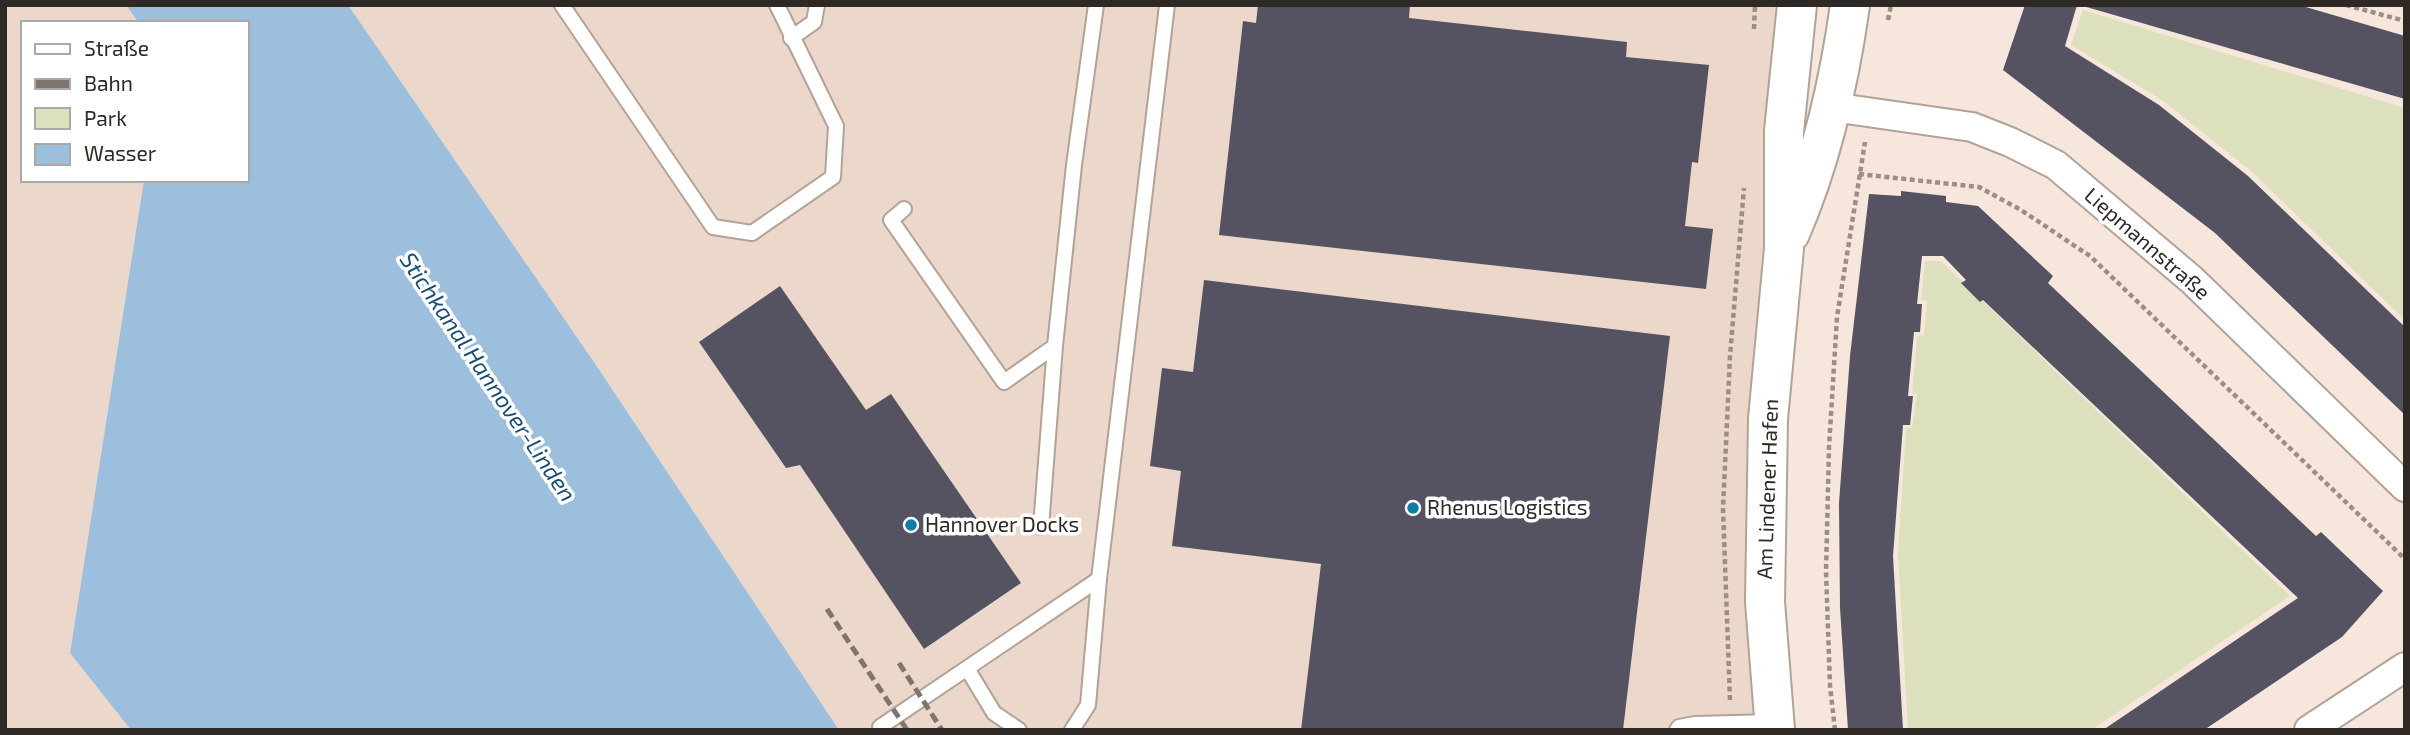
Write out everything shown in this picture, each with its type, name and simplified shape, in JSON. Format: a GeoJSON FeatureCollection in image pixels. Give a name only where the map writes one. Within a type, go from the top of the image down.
{"type":"FeatureCollection","features":[{"type":"Feature","properties":{"kind":"street","name":"Am Lindener Hafen"},"geometry":{"type":"LineString","coordinates":[[1775,726],[1765,602],[1768,445],[1784,248],[1784,131],[1797,5]]}},
{"type":"Feature","properties":{"kind":"street","name":"Am Lindener Hafen"},"geometry":{"type":"LineString","coordinates":[[1784,248],[1808,192],[1832,107],[1850,5]]}},
{"type":"Feature","properties":{"kind":"street","name":"Liepmannstraße"},"geometry":{"type":"LineString","coordinates":[[1832,107],[1972,127],[2056,165],[2192,280],[2405,487]]}},
{"type":"Feature","properties":{"kind":"street"},"geometry":{"type":"LineString","coordinates":[[2309,730],[2405,667]]}},
{"type":"Feature","properties":{"kind":"lane"},"geometry":{"type":"LineString","coordinates":[[562,5],[713,227],[752,233],[833,177],[836,126],[777,5]]}},
{"type":"Feature","properties":{"kind":"lane"},"geometry":{"type":"LineString","coordinates":[[791,38],[814,22],[817,5]]}},
{"type":"Feature","properties":{"kind":"lane"},"geometry":{"type":"LineString","coordinates":[[1041,527],[1055,346],[1074,165],[1096,5]]}},
{"type":"Feature","properties":{"kind":"lane"},"geometry":{"type":"LineString","coordinates":[[1072,730],[1088,705],[1099,579],[1167,5]]}},
{"type":"Feature","properties":{"kind":"lane"},"geometry":{"type":"LineString","coordinates":[[904,209],[891,220],[1004,382],[1055,346]]}},
{"type":"Feature","properties":{"kind":"lane"},"geometry":{"type":"LineString","coordinates":[[882,730],[880,727],[1099,579]]}},
{"type":"Feature","properties":{"kind":"lane"},"geometry":{"type":"LineString","coordinates":[[968,670],[994,713],[1019,730]]}},
{"type":"Feature","properties":{"kind":"lane"},"geometry":{"type":"LineString","coordinates":[[1677,730],[1679,727],[1695,724],[1775,726]]}},
{"type":"Feature","properties":{"kind":"path"},"geometry":{"type":"LineString","coordinates":[[2346,5],[2405,21]]}},
{"type":"Feature","properties":{"kind":"path"},"geometry":{"type":"LineString","coordinates":[[1835,730],[1830,686],[1826,572],[1829,447],[1837,317],[1871,113]]}},
{"type":"Feature","properties":{"kind":"path"},"geometry":{"type":"LineString","coordinates":[[1859,174],[1979,187],[2021,210],[2090,256],[2405,559]]}},
{"type":"Feature","properties":{"kind":"shaded area"},"geometry":{"type":"Polygon","coordinates":[[[5,5],[126,5],[138,21],[21,21],[21,182],[144,182],[70,653],[131,730],[5,730],[5,5]]]}},
{"type":"Feature","properties":{"kind":"shaded area"},"geometry":{"type":"Polygon","coordinates":[[[348,5],[1788,5],[1775,730],[839,730],[596,365],[348,5]]]}},
{"type":"Feature","properties":{"kind":"green space"},"geometry":{"type":"Polygon","coordinates":[[[2083,10],[2405,108],[2405,320],[2251,171],[2162,100],[2071,45],[2083,10]]]}},
{"type":"Feature","properties":{"kind":"green space"},"geometry":{"type":"Polygon","coordinates":[[[1925,261],[1941,261],[2290,596],[2091,730],[1908,730],[1898,554],[1906,428],[1912,428],[1917,394],[1912,393],[1917,336],[1924,335],[1927,301],[1921,300],[1925,261]]]}},
{"type":"Feature","properties":{"kind":"water","name":"Stichkanal Hannover-Linden"},"geometry":{"type":"Polygon","coordinates":[[[126,5],[348,5],[596,365],[839,730],[131,730],[70,653],[144,182],[248,182],[248,21],[138,21],[126,5]]]}},
{"type":"Feature","properties":{"kind":"building"},"geometry":{"type":"Polygon","coordinates":[[[1258,5],[1410,5],[1409,18],[1627,42],[1626,57],[1709,65],[1698,163],[1692,162],[1685,226],[1713,229],[1706,289],[1219,235],[1243,21],[1256,23],[1258,5]]]}},
{"type":"Feature","properties":{"kind":"building"},"geometry":{"type":"Polygon","coordinates":[[[2025,5],[2077,5],[2065,46],[2159,105],[2248,176],[2405,327],[2405,415],[2215,233],[2003,70],[2025,5]]]}},
{"type":"Feature","properties":{"kind":"building"},"geometry":{"type":"Polygon","coordinates":[[[2299,5],[2405,36],[2405,99],[2083,6],[2299,5]]]}},
{"type":"Feature","properties":{"kind":"building"},"geometry":{"type":"Polygon","coordinates":[[[1901,191],[1946,196],[1946,202],[1978,206],[2053,276],[2048,283],[2316,536],[2321,532],[2383,591],[2342,637],[2204,730],[2103,730],[2298,598],[1983,300],[1980,302],[1961,283],[1966,280],[1943,256],[1922,256],[1917,304],[1922,304],[1920,332],[1914,332],[1908,396],[1913,396],[1910,425],[1903,425],[1893,556],[1903,730],[1848,730],[1840,608],[1839,503],[1850,356],[1869,194],[1901,196],[1901,191]]]}},
{"type":"Feature","properties":{"kind":"building","name":"Rhenus Logistics"},"geometry":{"type":"Polygon","coordinates":[[[1204,280],[1670,336],[1623,730],[1301,730],[1321,564],[1172,546],[1181,471],[1150,466],[1162,368],[1193,372],[1204,280]]]}},
{"type":"Feature","properties":{"kind":"building","name":"Hannover Docks"},"geometry":{"type":"Polygon","coordinates":[[[780,286],[866,410],[891,394],[1021,583],[924,649],[800,465],[786,468],[699,342],[780,286]]]}},
{"type":"Feature","properties":{"kind":"railway"},"geometry":{"type":"LineString","coordinates":[[827,609],[907,730]]}},
{"type":"Feature","properties":{"kind":"railway"},"geometry":{"type":"LineString","coordinates":[[899,663],[942,730]]}},
{"type":"Feature","properties":{"kind":"place","name":"Rhenus Logistics"},"geometry":{"type":"Point","coordinates":[1413,508]}},
{"type":"Feature","properties":{"kind":"place","name":"Hannover Docks"},"geometry":{"type":"Point","coordinates":[911,525]}}]}
